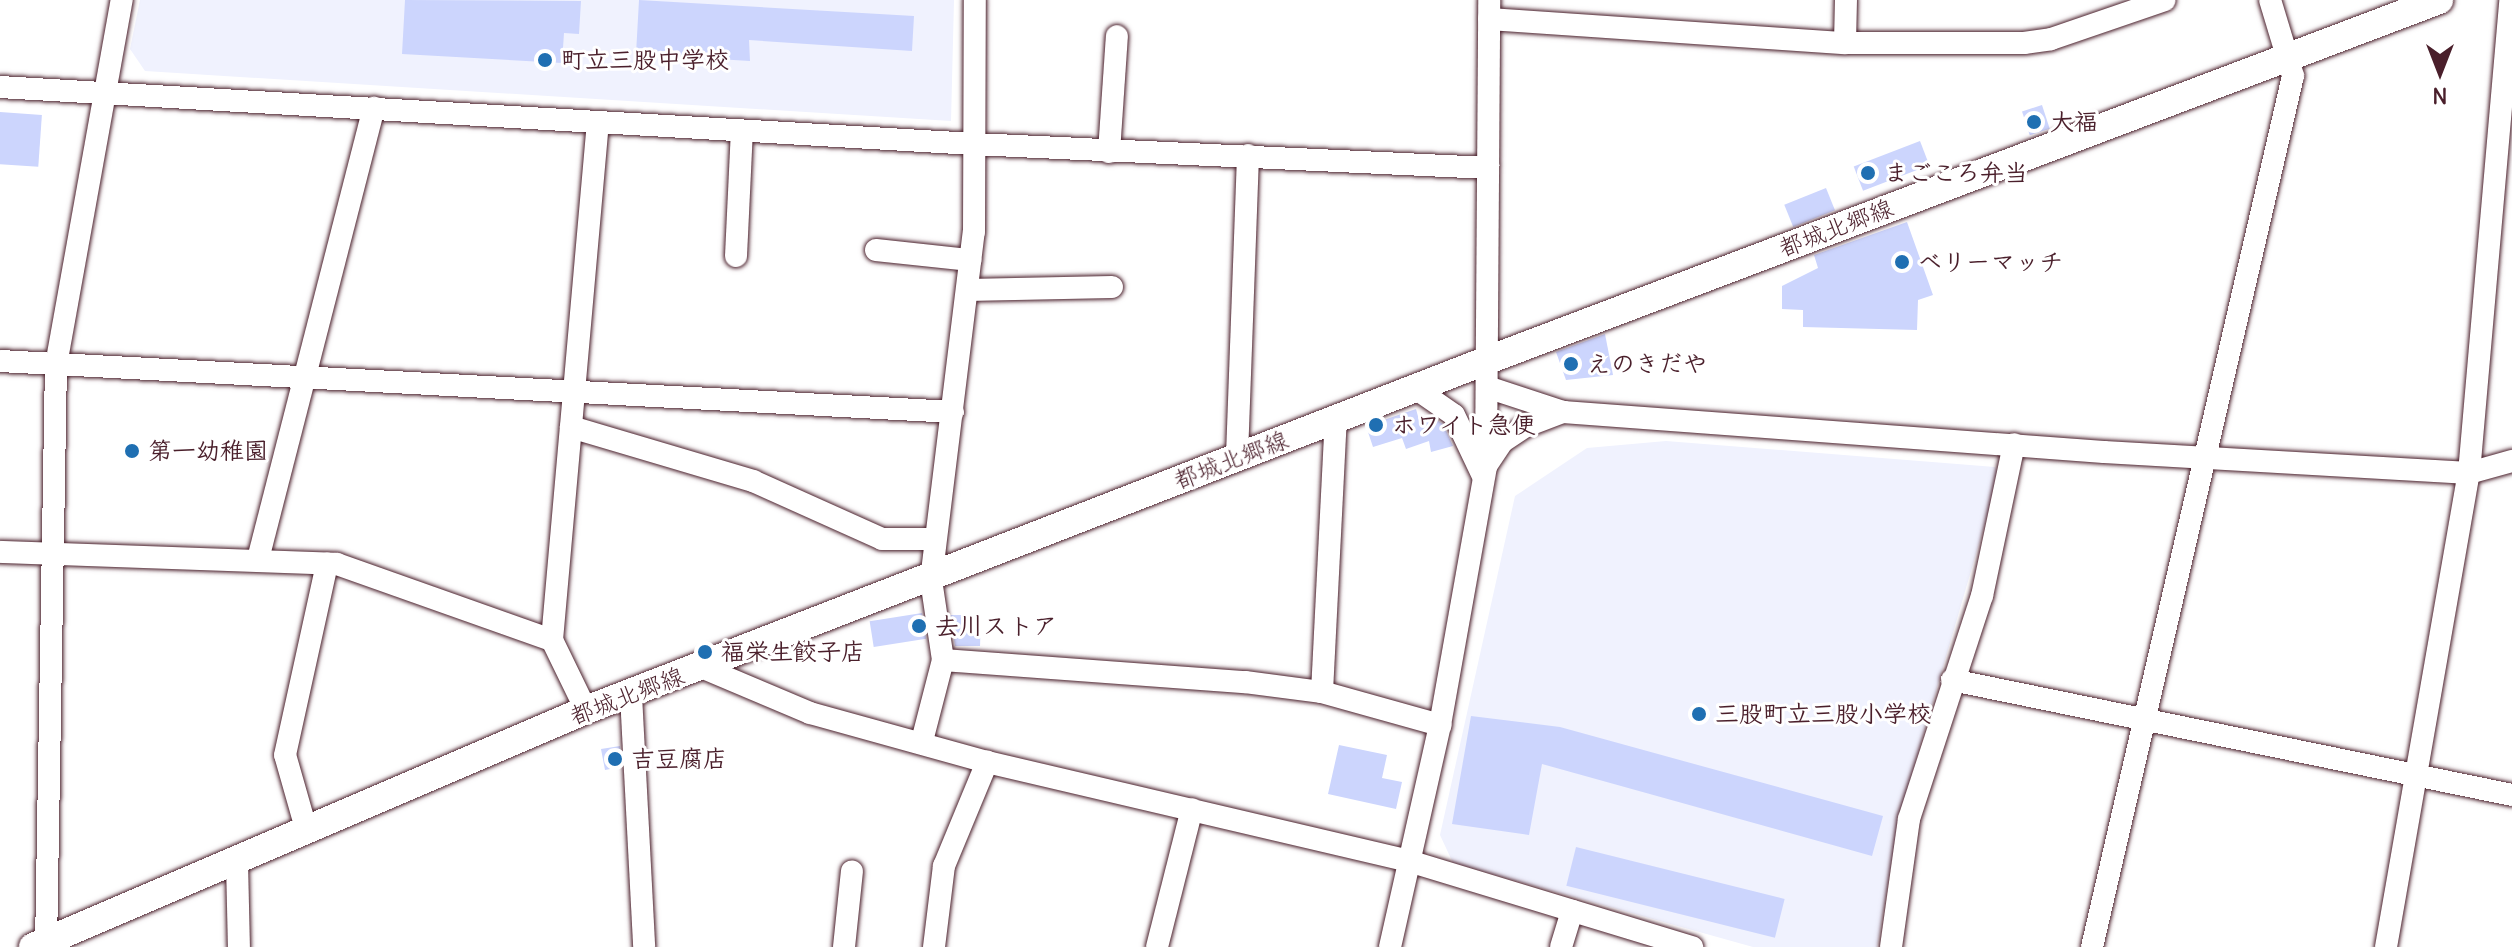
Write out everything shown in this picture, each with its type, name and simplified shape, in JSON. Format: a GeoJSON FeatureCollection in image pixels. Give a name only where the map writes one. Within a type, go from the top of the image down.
{"type":"FeatureCollection","features":[{"type":"Feature","properties":{"kind":"main road","name":"都城北郷線"},"geometry":{"type":"LineString","coordinates":[[42,945],[586,710],[931,580],[1237,456],[1415,388],[1488,373],[2439,0]]}},
{"type":"Feature","properties":{"kind":"street"},"geometry":{"type":"LineString","coordinates":[[42,945],[49,554],[56,365],[122,0]]}},
{"type":"Feature","properties":{"kind":"street"},"geometry":{"type":"LineString","coordinates":[[922,741],[943,660],[931,580],[933,539],[953,412],[970,260],[975,0]]}},
{"type":"Feature","properties":{"kind":"street"},"geometry":{"type":"LineString","coordinates":[[1845,43],[1846,0]]}},
{"type":"Feature","properties":{"kind":"street"},"geometry":{"type":"LineString","coordinates":[[1390,947],[1412,862],[1440,725],[1485,472],[1489,9],[1845,43],[2037,41],[2165,0]]}},
{"type":"Feature","properties":{"kind":"street"},"geometry":{"type":"LineString","coordinates":[[2092,947],[2209,458],[2293,76],[2270,0]]}},
{"type":"Feature","properties":{"kind":"street"},"geometry":{"type":"LineString","coordinates":[[2386,947],[2469,473],[2510,0]]}},
{"type":"Feature","properties":{"kind":"street"},"geometry":{"type":"LineString","coordinates":[[1109,152],[1117,36]]}},
{"type":"Feature","properties":{"kind":"street"},"geometry":{"type":"LineString","coordinates":[[0,87],[1109,152],[1248,155],[1488,168]]}},
{"type":"Feature","properties":{"kind":"street"},"geometry":{"type":"LineString","coordinates":[[258,559],[308,375],[374,108]]}},
{"type":"Feature","properties":{"kind":"street"},"geometry":{"type":"LineString","coordinates":[[586,710],[552,640],[598,122]]}},
{"type":"Feature","properties":{"kind":"street"},"geometry":{"type":"LineString","coordinates":[[736,256],[742,131]]}},
{"type":"Feature","properties":{"kind":"street"},"geometry":{"type":"LineString","coordinates":[[1237,456],[1248,155]]}},
{"type":"Feature","properties":{"kind":"street"},"geometry":{"type":"LineString","coordinates":[[876,250],[970,260]]}},
{"type":"Feature","properties":{"kind":"street"},"geometry":{"type":"LineString","coordinates":[[967,290],[1112,287]]}},
{"type":"Feature","properties":{"kind":"street"},"geometry":{"type":"LineString","coordinates":[[0,361],[308,375],[953,412]]}},
{"type":"Feature","properties":{"kind":"street"},"geometry":{"type":"LineString","coordinates":[[1488,373],[1563,412],[2209,458],[2469,473],[2512,461]]}},
{"type":"Feature","properties":{"kind":"street"},"geometry":{"type":"LineString","coordinates":[[1415,388],[1454,415],[1485,472]]}},
{"type":"Feature","properties":{"kind":"street"},"geometry":{"type":"LineString","coordinates":[[1485,472],[1502,442],[1526,426],[1563,412]]}},
{"type":"Feature","properties":{"kind":"street"},"geometry":{"type":"LineString","coordinates":[[1322,692],[1336,419]]}},
{"type":"Feature","properties":{"kind":"street"},"geometry":{"type":"LineString","coordinates":[[571,427],[753,481],[882,539],[933,539]]}},
{"type":"Feature","properties":{"kind":"street"},"geometry":{"type":"LineString","coordinates":[[1891,947],[1909,819],[1982,596],[2014,444]]}},
{"type":"Feature","properties":{"kind":"street"},"geometry":{"type":"LineString","coordinates":[[0,552],[258,559],[327,564],[552,640]]}},
{"type":"Feature","properties":{"kind":"street"},"geometry":{"type":"LineString","coordinates":[[307,832],[285,755],[327,564]]}},
{"type":"Feature","properties":{"kind":"street"},"geometry":{"type":"LineString","coordinates":[[943,660],[1123,670],[1322,692],[1440,725]]}},
{"type":"Feature","properties":{"kind":"street"},"geometry":{"type":"LineString","coordinates":[[701,667],[810,713],[922,741],[987,762],[1412,862],[1692,947]]}},
{"type":"Feature","properties":{"kind":"street"},"geometry":{"type":"LineString","coordinates":[[1952,680],[2148,716],[2512,795]]}},
{"type":"Feature","properties":{"kind":"street"},"geometry":{"type":"LineString","coordinates":[[631,695],[644,947]]}},
{"type":"Feature","properties":{"kind":"street"},"geometry":{"type":"LineString","coordinates":[[934,947],[944,866],[987,762]]}},
{"type":"Feature","properties":{"kind":"street"},"geometry":{"type":"LineString","coordinates":[[1157,947],[1192,809]]}},
{"type":"Feature","properties":{"kind":"street"},"geometry":{"type":"LineString","coordinates":[[237,862],[239,947]]}},
{"type":"Feature","properties":{"kind":"street"},"geometry":{"type":"LineString","coordinates":[[844,947],[852,871]]}},
{"type":"Feature","properties":{"kind":"street"},"geometry":{"type":"LineString","coordinates":[[1561,947],[1572,911]]}},
{"type":"Feature","properties":{"kind":"shaded area","name":"町立三股中学校"},"geometry":{"type":"Polygon","coordinates":[[[140,0],[954,0],[951,121],[145,71],[130,49],[140,0]]]}},
{"type":"Feature","properties":{"kind":"shaded area","name":"三股町立三股小学校"},"geometry":{"type":"Polygon","coordinates":[[[1666,441],[1995,467],[1999,475],[1899,818],[1877,947],[1753,947],[1453,863],[1440,835],[1515,496],[1587,448],[1666,441]]]}},
{"type":"Feature","properties":{"kind":"building"},"geometry":{"type":"Polygon","coordinates":[[[405,0],[581,1],[579,34],[564,33],[562,63],[402,54],[405,0]]]}},
{"type":"Feature","properties":{"kind":"building"},"geometry":{"type":"Polygon","coordinates":[[[639,0],[914,16],[912,51],[749,40],[750,61],[636,54],[639,0]]]}},
{"type":"Feature","properties":{"kind":"building"},"geometry":{"type":"Polygon","coordinates":[[[2042,105],[2050,129],[2030,135],[2022,111],[2042,105]]]}},
{"type":"Feature","properties":{"kind":"building"},"geometry":{"type":"Polygon","coordinates":[[[0,112],[42,115],[38,167],[0,164],[0,112]]]}},
{"type":"Feature","properties":{"kind":"building"},"geometry":{"type":"Polygon","coordinates":[[[1920,141],[1929,165],[1863,191],[1854,166],[1920,141]]]}},
{"type":"Feature","properties":{"kind":"building"},"geometry":{"type":"Polygon","coordinates":[[[1826,188],[1835,210],[1793,227],[1784,205],[1826,188]]]}},
{"type":"Feature","properties":{"kind":"building"},"geometry":{"type":"Polygon","coordinates":[[[1907,222],[1933,295],[1918,300],[1917,330],[1803,327],[1803,310],[1782,309],[1782,286],[1818,268],[1814,255],[1907,222]]]}},
{"type":"Feature","properties":{"kind":"building"},"geometry":{"type":"Polygon","coordinates":[[[1605,334],[1613,375],[1566,380],[1556,352],[1605,334]]]}},
{"type":"Feature","properties":{"kind":"building"},"geometry":{"type":"Polygon","coordinates":[[[1416,409],[1419,420],[1432,417],[1443,424],[1453,446],[1431,452],[1429,441],[1406,449],[1402,438],[1373,447],[1366,426],[1416,409]]]}},
{"type":"Feature","properties":{"kind":"building"},"geometry":{"type":"Polygon","coordinates":[[[922,613],[926,639],[874,647],[870,621],[922,613]]]}},
{"type":"Feature","properties":{"kind":"building"},"geometry":{"type":"Polygon","coordinates":[[[950,615],[981,615],[980,646],[955,646],[950,615]]]}},
{"type":"Feature","properties":{"kind":"building"},"geometry":{"type":"Polygon","coordinates":[[[1471,716],[1560,727],[1883,816],[1872,856],[1542,764],[1529,835],[1452,824],[1471,716]]]}},
{"type":"Feature","properties":{"kind":"building"},"geometry":{"type":"Polygon","coordinates":[[[1339,745],[1387,755],[1382,778],[1402,782],[1396,809],[1328,794],[1339,745]]]}},
{"type":"Feature","properties":{"kind":"building"},"geometry":{"type":"Polygon","coordinates":[[[620,746],[621,767],[605,770],[601,749],[620,746]]]}},
{"type":"Feature","properties":{"kind":"building"},"geometry":{"type":"Polygon","coordinates":[[[1576,847],[1785,899],[1775,938],[1566,886],[1576,847]]]}},
{"type":"Feature","properties":{"kind":"place","name":"町立三股中学校"},"geometry":{"type":"Point","coordinates":[545,60]}},
{"type":"Feature","properties":{"kind":"place","name":"大福"},"geometry":{"type":"Point","coordinates":[2034,122]}},
{"type":"Feature","properties":{"kind":"place","name":"まごころ弁当"},"geometry":{"type":"Point","coordinates":[1868,173]}},
{"type":"Feature","properties":{"kind":"place","name":"ベリーマッチ"},"geometry":{"type":"Point","coordinates":[1902,262]}},
{"type":"Feature","properties":{"kind":"place","name":"えのきだや"},"geometry":{"type":"Point","coordinates":[1571,364]}},
{"type":"Feature","properties":{"kind":"place","name":"ホワイト急便"},"geometry":{"type":"Point","coordinates":[1376,425]}},
{"type":"Feature","properties":{"kind":"place","name":"第一幼稚園"},"geometry":{"type":"Point","coordinates":[132,451]}},
{"type":"Feature","properties":{"kind":"place","name":"去川ストア"},"geometry":{"type":"Point","coordinates":[919,626]}},
{"type":"Feature","properties":{"kind":"place","name":"福栄生餃子店"},"geometry":{"type":"Point","coordinates":[705,652]}},
{"type":"Feature","properties":{"kind":"place","name":"三股町立三股小学校"},"geometry":{"type":"Point","coordinates":[1699,714]}},
{"type":"Feature","properties":{"kind":"place","name":"吉豆腐店"},"geometry":{"type":"Point","coordinates":[615,759]}}]}
